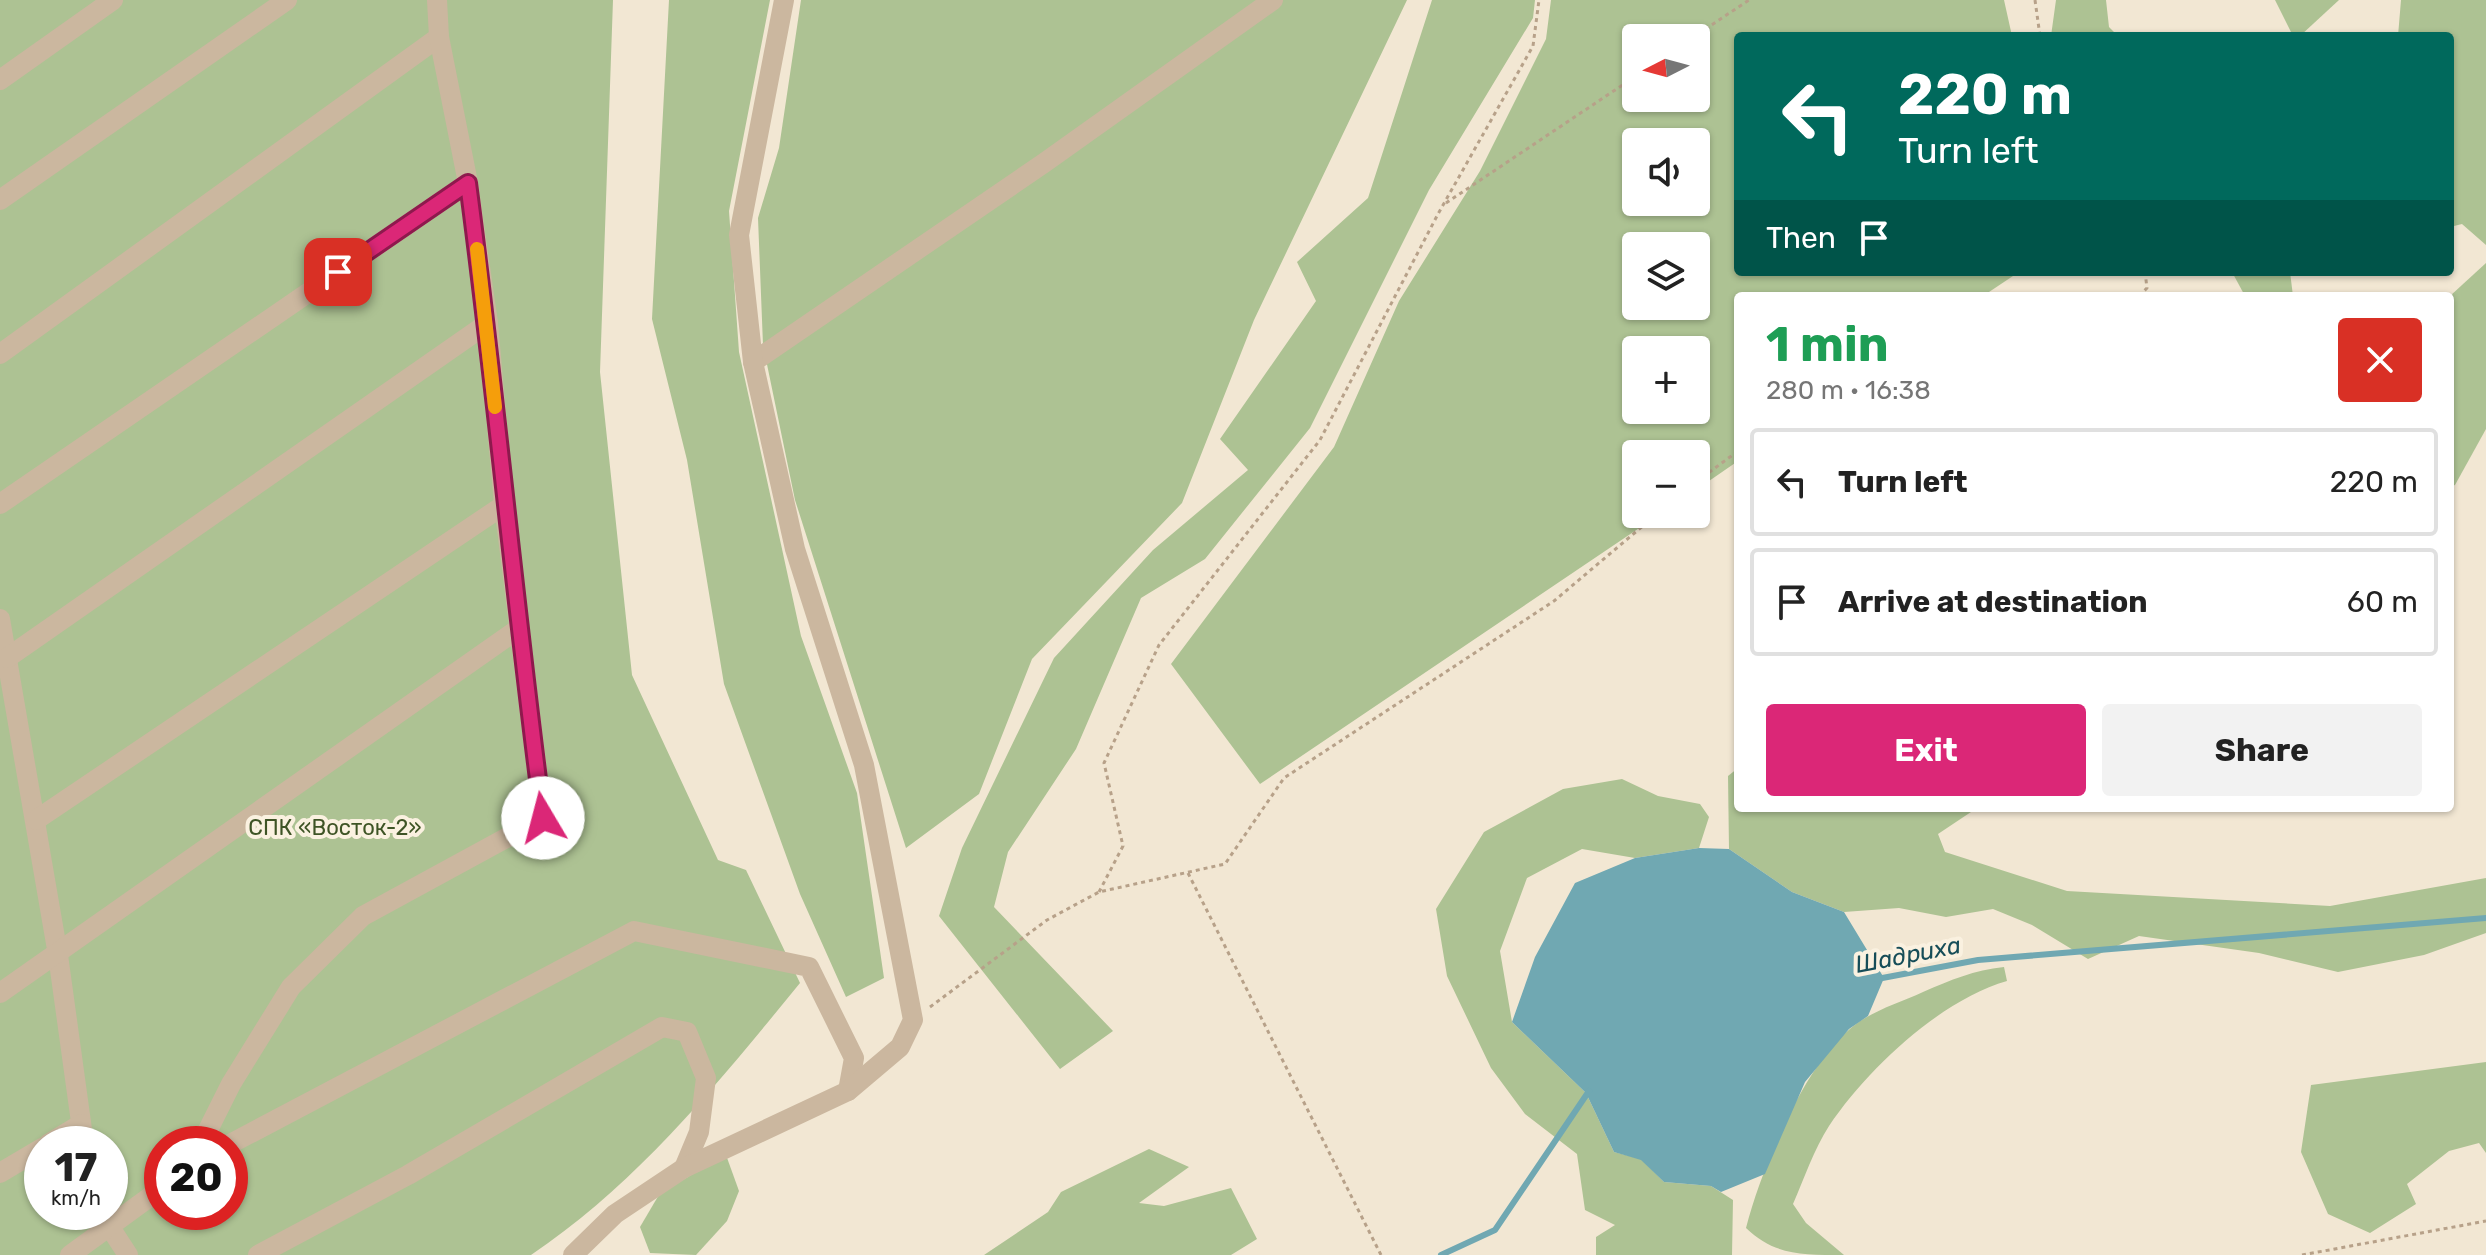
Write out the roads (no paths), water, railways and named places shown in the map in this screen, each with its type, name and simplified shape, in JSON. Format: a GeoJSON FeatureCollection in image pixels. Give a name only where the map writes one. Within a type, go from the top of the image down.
{"type":"FeatureCollection","features":[{"type":"Feature","properties":{"kind":"street"},"geometry":{"type":"LineString","coordinates":[[0,80],[113,0]]}},
{"type":"Feature","properties":{"kind":"street"},"geometry":{"type":"LineString","coordinates":[[0,200],[287,0]]}},
{"type":"Feature","properties":{"kind":"street"},"geometry":{"type":"LineString","coordinates":[[210,1126],[231,1084],[291,987],[363,916],[543,818],[504,505],[488,323],[468,183],[439,37],[437,0]]}},
{"type":"Feature","properties":{"kind":"street"},"geometry":{"type":"LineString","coordinates":[[573,1255],[615,1214],[684,1168],[848,1091],[900,1047],[913,1020],[864,765],[795,549],[753,362],[739,235],[784,0]]}},
{"type":"Feature","properties":{"kind":"street"},"geometry":{"type":"LineString","coordinates":[[753,362],[1044,163],[1273,0]]}},
{"type":"Feature","properties":{"kind":"street"},"geometry":{"type":"LineString","coordinates":[[0,354],[439,37]]}},
{"type":"Feature","properties":{"kind":"street"},"geometry":{"type":"LineString","coordinates":[[0,504],[468,183]]}},
{"type":"Feature","properties":{"kind":"street"},"geometry":{"type":"LineString","coordinates":[[7,658],[488,323]]}},
{"type":"Feature","properties":{"kind":"street"},"geometry":{"type":"LineString","coordinates":[[36,820],[504,505]]}},
{"type":"Feature","properties":{"kind":"street"},"geometry":{"type":"LineString","coordinates":[[0,619],[58,955],[81,1126]]}},
{"type":"Feature","properties":{"kind":"street"},"geometry":{"type":"LineString","coordinates":[[0,993],[518,629]]}},
{"type":"Feature","properties":{"kind":"street"},"geometry":{"type":"LineString","coordinates":[[248,1135],[634,931],[809,967],[854,1058],[848,1091]]}},
{"type":"Feature","properties":{"kind":"street"},"geometry":{"type":"LineString","coordinates":[[258,1255],[408,1175],[662,1027],[687,1032],[706,1078],[699,1132],[684,1168]]}},
{"type":"Feature","properties":{"kind":"street"},"geometry":{"type":"LineString","coordinates":[[0,1173],[24,1159]]}},
{"type":"Feature","properties":{"kind":"street"},"geometry":{"type":"LineString","coordinates":[[70,1255],[96,1230]]}},
{"type":"Feature","properties":{"kind":"street"},"geometry":{"type":"LineString","coordinates":[[112,1230],[128,1255]]}},
{"type":"Feature","properties":{"kind":"water"},"geometry":{"type":"Polygon","coordinates":[[[1699,848],[1729,849],[1792,892],[1844,912],[1884,978],[1868,1016],[1849,1029],[1805,1082],[1765,1174],[1721,1192],[1711,1186],[1664,1182],[1641,1160],[1614,1152],[1586,1093],[1512,1022],[1535,957],[1575,883],[1635,858],[1699,848]]]}},
{"type":"Feature","properties":{"kind":"waterway","name":"Шадриха"},"geometry":{"type":"LineString","coordinates":[[1877,979],[1978,960],[2486,918]]}},
{"type":"Feature","properties":{"kind":"waterway","name":"Шадриха"},"geometry":{"type":"LineString","coordinates":[[1441,1255],[1495,1230],[1589,1091]]}},
{"type":"Feature","properties":{"kind":"park label","name":"СПК «Восток-2»"},"geometry":{"type":"Point","coordinates":[335,827]}}]}
